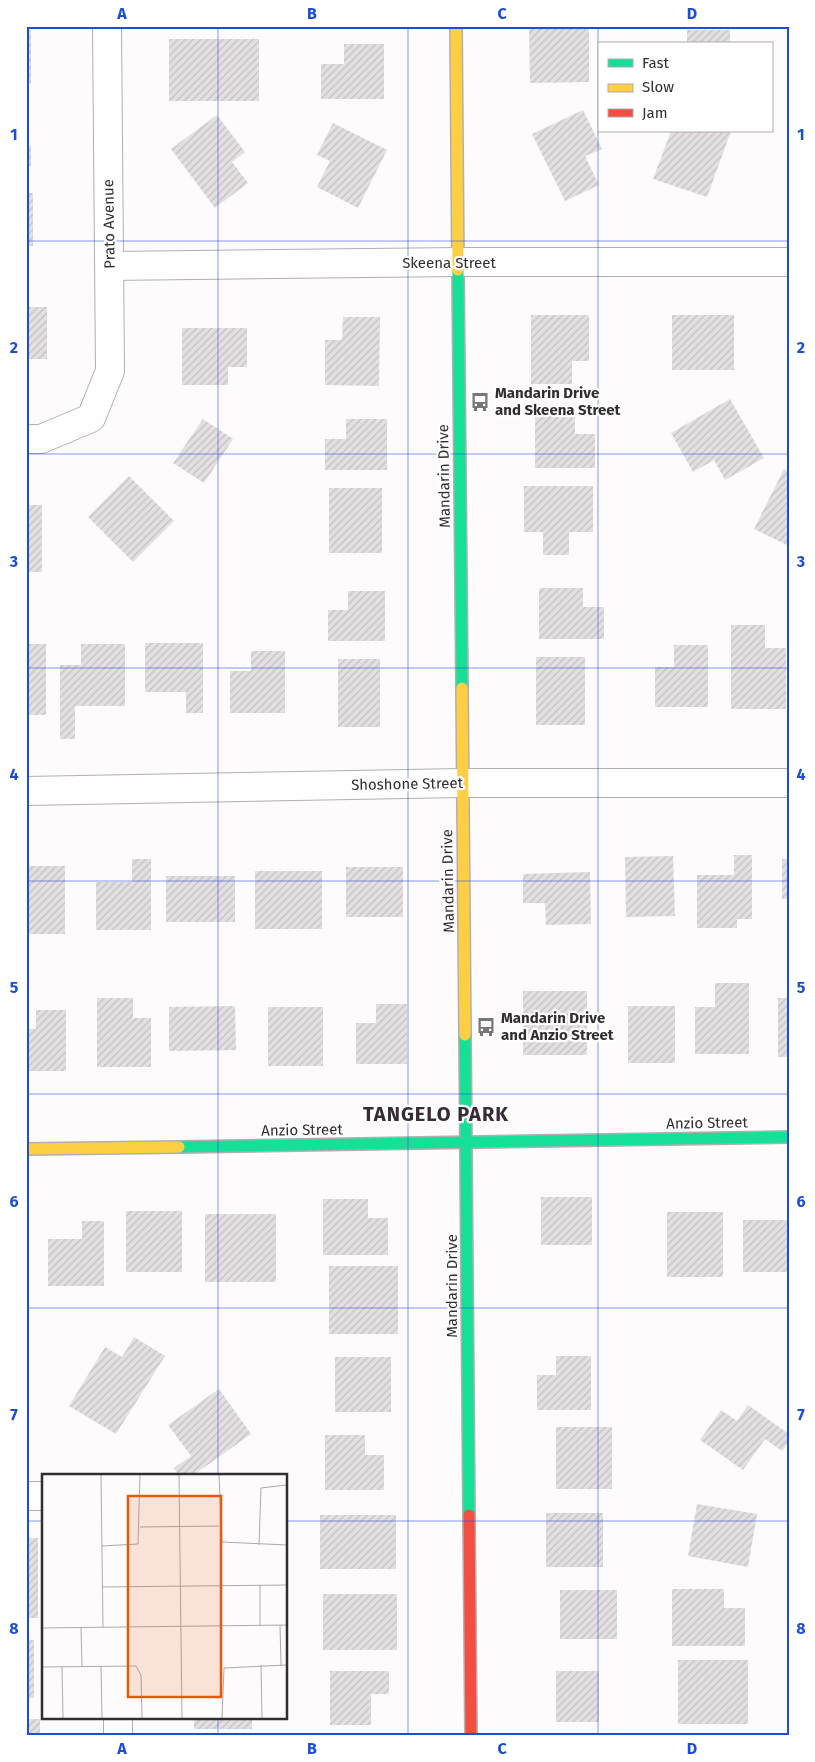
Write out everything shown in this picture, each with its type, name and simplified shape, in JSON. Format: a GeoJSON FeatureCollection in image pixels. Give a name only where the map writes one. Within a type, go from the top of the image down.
{"type":"FeatureCollection","features":[{"type":"Feature","properties":{"kind":"street","name":"Prato Avenue"},"geometry":{"type":"LineString","coordinates":[[26,439],[41,439],[92,418],[110,371],[107,26]]}},
{"type":"Feature","properties":{"kind":"street","name":"Mandarin Drive"},"geometry":{"type":"LineString","coordinates":[[456,26],[471,1736]]}},
{"type":"Feature","properties":{"kind":"street","name":"Skeena Street"},"geometry":{"type":"LineString","coordinates":[[110,266],[458,262],[789,262]]}},
{"type":"Feature","properties":{"kind":"street","name":"Shoshone Street"},"geometry":{"type":"LineString","coordinates":[[26,791],[462,783],[789,783]]}},
{"type":"Feature","properties":{"kind":"street","name":"Anzio Street"},"geometry":{"type":"LineString","coordinates":[[26,1149],[789,1137]]}},
{"type":"Feature","properties":{"kind":"street"},"geometry":{"type":"LineString","coordinates":[[26,1496],[42,1496]]}},
{"type":"Feature","properties":{"kind":"street"},"geometry":{"type":"LineString","coordinates":[[118,1720],[118,1736]]}},
{"type":"Feature","properties":{"kind":"building"},"geometry":{"type":"Polygon","coordinates":[[[589,26],[589,82],[530,83],[529,27],[589,26]]]}},
{"type":"Feature","properties":{"kind":"building"},"geometry":{"type":"Polygon","coordinates":[[[26,30],[31,30],[31,83],[26,83],[26,30]]]}},
{"type":"Feature","properties":{"kind":"building"},"geometry":{"type":"Polygon","coordinates":[[[687,30],[730,30],[730,42],[687,42],[687,30]]]}},
{"type":"Feature","properties":{"kind":"building"},"geometry":{"type":"Polygon","coordinates":[[[169,39],[259,39],[259,101],[169,101],[169,39]]]}},
{"type":"Feature","properties":{"kind":"building"},"geometry":{"type":"Polygon","coordinates":[[[344,44],[384,44],[384,99],[321,99],[321,64],[344,64],[344,44]]]}},
{"type":"Feature","properties":{"kind":"building"},"geometry":{"type":"Polygon","coordinates":[[[583,110],[602,149],[585,156],[599,185],[565,201],[532,134],[583,110]]]}},
{"type":"Feature","properties":{"kind":"building"},"geometry":{"type":"Polygon","coordinates":[[[217,115],[245,152],[232,162],[248,183],[215,208],[171,149],[217,115]]]}},
{"type":"Feature","properties":{"kind":"building"},"geometry":{"type":"Polygon","coordinates":[[[333,123],[387,150],[358,208],[317,187],[330,161],[317,155],[333,123]]]}},
{"type":"Feature","properties":{"kind":"building"},"geometry":{"type":"Polygon","coordinates":[[[671,132],[731,132],[707,197],[653,179],[671,132]]]}},
{"type":"Feature","properties":{"kind":"building"},"geometry":{"type":"Polygon","coordinates":[[[26,146],[31,146],[31,166],[26,166],[26,146]]]}},
{"type":"Feature","properties":{"kind":"building"},"geometry":{"type":"Polygon","coordinates":[[[26,193],[33,193],[33,246],[26,246],[26,193]]]}},
{"type":"Feature","properties":{"kind":"building"},"geometry":{"type":"Polygon","coordinates":[[[26,307],[47,307],[47,359],[26,359],[26,307]]]}},
{"type":"Feature","properties":{"kind":"building"},"geometry":{"type":"Polygon","coordinates":[[[531,315],[589,315],[589,361],[572,361],[572,384],[531,384],[531,315]]]}},
{"type":"Feature","properties":{"kind":"building"},"geometry":{"type":"Polygon","coordinates":[[[672,315],[734,315],[734,370],[672,370],[672,315]]]}},
{"type":"Feature","properties":{"kind":"building"},"geometry":{"type":"Polygon","coordinates":[[[343,317],[380,317],[379,386],[325,385],[325,340],[342,340],[343,317]]]}},
{"type":"Feature","properties":{"kind":"building"},"geometry":{"type":"Polygon","coordinates":[[[182,328],[247,328],[247,367],[228,367],[228,385],[182,385],[182,328]]]}},
{"type":"Feature","properties":{"kind":"building"},"geometry":{"type":"Polygon","coordinates":[[[730,399],[764,458],[725,480],[714,460],[693,472],[671,433],[730,399]]]}},
{"type":"Feature","properties":{"kind":"building"},"geometry":{"type":"Polygon","coordinates":[[[535,416],[575,416],[575,434],[595,434],[595,468],[535,468],[535,416]]]}},
{"type":"Feature","properties":{"kind":"building"},"geometry":{"type":"Polygon","coordinates":[[[203,419],[233,439],[204,483],[173,463],[203,419]]]}},
{"type":"Feature","properties":{"kind":"building"},"geometry":{"type":"Polygon","coordinates":[[[346,419],[387,419],[387,470],[325,470],[325,439],[346,439],[346,419]]]}},
{"type":"Feature","properties":{"kind":"building"},"geometry":{"type":"Polygon","coordinates":[[[784,469],[789,472],[789,546],[754,529],[784,469]]]}},
{"type":"Feature","properties":{"kind":"building"},"geometry":{"type":"Polygon","coordinates":[[[129,476],[174,521],[133,562],[88,517],[129,476]]]}},
{"type":"Feature","properties":{"kind":"building"},"geometry":{"type":"Polygon","coordinates":[[[524,486],[593,486],[593,532],[569,532],[569,555],[543,555],[543,532],[524,532],[524,486]]]}},
{"type":"Feature","properties":{"kind":"building"},"geometry":{"type":"Polygon","coordinates":[[[329,488],[382,488],[382,553],[329,553],[329,488]]]}},
{"type":"Feature","properties":{"kind":"building"},"geometry":{"type":"Polygon","coordinates":[[[26,505],[42,505],[42,572],[26,572],[26,505]]]}},
{"type":"Feature","properties":{"kind":"building"},"geometry":{"type":"Polygon","coordinates":[[[539,588],[583,588],[583,607],[604,607],[604,639],[539,639],[539,588]]]}},
{"type":"Feature","properties":{"kind":"building"},"geometry":{"type":"Polygon","coordinates":[[[348,591],[385,591],[385,641],[328,641],[328,610],[348,610],[348,591]]]}},
{"type":"Feature","properties":{"kind":"building"},"geometry":{"type":"Polygon","coordinates":[[[731,625],[765,625],[765,648],[786,648],[786,709],[731,709],[731,625]]]}},
{"type":"Feature","properties":{"kind":"building"},"geometry":{"type":"Polygon","coordinates":[[[145,643],[203,643],[203,713],[186,713],[186,692],[145,692],[145,643]]]}},
{"type":"Feature","properties":{"kind":"building"},"geometry":{"type":"Polygon","coordinates":[[[26,644],[46,644],[46,715],[26,715],[26,644]]]}},
{"type":"Feature","properties":{"kind":"building"},"geometry":{"type":"Polygon","coordinates":[[[81,644],[125,644],[125,706],[75,706],[75,739],[60,739],[60,665],[81,665],[81,644]]]}},
{"type":"Feature","properties":{"kind":"building"},"geometry":{"type":"Polygon","coordinates":[[[674,645],[708,645],[708,707],[655,707],[655,667],[674,667],[674,645]]]}},
{"type":"Feature","properties":{"kind":"building"},"geometry":{"type":"Polygon","coordinates":[[[251,651],[285,651],[285,713],[230,713],[230,671],[251,671],[251,651]]]}},
{"type":"Feature","properties":{"kind":"building"},"geometry":{"type":"Polygon","coordinates":[[[536,657],[585,657],[585,725],[536,725],[536,657]]]}},
{"type":"Feature","properties":{"kind":"building"},"geometry":{"type":"Polygon","coordinates":[[[338,659],[380,659],[380,727],[338,727],[338,659]]]}},
{"type":"Feature","properties":{"kind":"building"},"geometry":{"type":"Polygon","coordinates":[[[734,855],[752,855],[752,919],[737,919],[737,928],[697,928],[697,875],[734,875],[734,855]]]}},
{"type":"Feature","properties":{"kind":"building"},"geometry":{"type":"Polygon","coordinates":[[[673,856],[675,916],[626,917],[625,857],[673,856]]]}},
{"type":"Feature","properties":{"kind":"building"},"geometry":{"type":"Polygon","coordinates":[[[132,859],[151,859],[151,930],[96,930],[96,882],[132,882],[132,859]]]}},
{"type":"Feature","properties":{"kind":"building"},"geometry":{"type":"Polygon","coordinates":[[[782,859],[789,859],[789,899],[782,899],[782,859]]]}},
{"type":"Feature","properties":{"kind":"building"},"geometry":{"type":"Polygon","coordinates":[[[26,866],[65,866],[65,934],[26,934],[26,866]]]}},
{"type":"Feature","properties":{"kind":"building"},"geometry":{"type":"Polygon","coordinates":[[[346,867],[403,867],[403,917],[346,917],[346,867]]]}},
{"type":"Feature","properties":{"kind":"building"},"geometry":{"type":"Polygon","coordinates":[[[255,871],[322,871],[322,929],[255,929],[255,871]]]}},
{"type":"Feature","properties":{"kind":"building"},"geometry":{"type":"Polygon","coordinates":[[[590,872],[591,924],[546,925],[545,903],[523,903],[523,874],[590,872]]]}},
{"type":"Feature","properties":{"kind":"building"},"geometry":{"type":"Polygon","coordinates":[[[166,876],[235,876],[235,922],[166,922],[166,876]]]}},
{"type":"Feature","properties":{"kind":"building"},"geometry":{"type":"Polygon","coordinates":[[[715,983],[749,983],[749,1054],[695,1054],[695,1007],[715,1007],[715,983]]]}},
{"type":"Feature","properties":{"kind":"building"},"geometry":{"type":"Polygon","coordinates":[[[523,991],[587,991],[587,1055],[523,1055],[523,991]]]}},
{"type":"Feature","properties":{"kind":"building"},"geometry":{"type":"Polygon","coordinates":[[[97,998],[133,998],[133,1018],[151,1018],[151,1067],[97,1067],[97,998]]]}},
{"type":"Feature","properties":{"kind":"building"},"geometry":{"type":"Polygon","coordinates":[[[778,998],[789,998],[789,1057],[778,1057],[778,998]]]}},
{"type":"Feature","properties":{"kind":"building"},"geometry":{"type":"Polygon","coordinates":[[[376,1004],[407,1004],[407,1064],[356,1064],[356,1023],[376,1023],[376,1004]]]}},
{"type":"Feature","properties":{"kind":"building"},"geometry":{"type":"Polygon","coordinates":[[[235,1006],[236,1050],[169,1051],[169,1007],[235,1006]]]}},
{"type":"Feature","properties":{"kind":"building"},"geometry":{"type":"Polygon","coordinates":[[[628,1006],[675,1006],[675,1063],[628,1063],[628,1006]]]}},
{"type":"Feature","properties":{"kind":"building"},"geometry":{"type":"Polygon","coordinates":[[[268,1007],[323,1007],[323,1066],[268,1066],[268,1007]]]}},
{"type":"Feature","properties":{"kind":"building"},"geometry":{"type":"Polygon","coordinates":[[[36,1010],[66,1010],[66,1071],[26,1071],[26,1029],[36,1029],[36,1010]]]}},
{"type":"Feature","properties":{"kind":"building"},"geometry":{"type":"Polygon","coordinates":[[[541,1197],[592,1197],[592,1245],[541,1245],[541,1197]]]}},
{"type":"Feature","properties":{"kind":"building"},"geometry":{"type":"Polygon","coordinates":[[[323,1199],[368,1199],[368,1218],[388,1218],[388,1255],[323,1255],[323,1199]]]}},
{"type":"Feature","properties":{"kind":"building"},"geometry":{"type":"Polygon","coordinates":[[[126,1211],[182,1211],[182,1272],[126,1272],[126,1211]]]}},
{"type":"Feature","properties":{"kind":"building"},"geometry":{"type":"Polygon","coordinates":[[[667,1212],[723,1212],[723,1277],[667,1277],[667,1212]]]}},
{"type":"Feature","properties":{"kind":"building"},"geometry":{"type":"Polygon","coordinates":[[[205,1214],[276,1214],[276,1282],[205,1282],[205,1214]]]}},
{"type":"Feature","properties":{"kind":"building"},"geometry":{"type":"Polygon","coordinates":[[[743,1220],[789,1220],[789,1272],[743,1272],[743,1220]]]}},
{"type":"Feature","properties":{"kind":"building"},"geometry":{"type":"Polygon","coordinates":[[[82,1221],[104,1221],[104,1286],[48,1286],[48,1239],[82,1239],[82,1221]]]}},
{"type":"Feature","properties":{"kind":"building"},"geometry":{"type":"Polygon","coordinates":[[[329,1266],[398,1266],[398,1334],[329,1334],[329,1266]]]}},
{"type":"Feature","properties":{"kind":"building"},"geometry":{"type":"Polygon","coordinates":[[[134,1337],[165,1356],[116,1434],[69,1406],[105,1347],[122,1357],[134,1337]]]}},
{"type":"Feature","properties":{"kind":"building"},"geometry":{"type":"Polygon","coordinates":[[[556,1356],[591,1356],[591,1410],[537,1410],[537,1375],[556,1375],[556,1356]]]}},
{"type":"Feature","properties":{"kind":"building"},"geometry":{"type":"Polygon","coordinates":[[[335,1357],[391,1357],[391,1412],[335,1412],[335,1357]]]}},
{"type":"Feature","properties":{"kind":"building"},"geometry":{"type":"Polygon","coordinates":[[[219,1389],[251,1434],[195,1474],[178,1474],[174,1468],[191,1456],[168,1425],[219,1389]]]}},
{"type":"Feature","properties":{"kind":"building"},"geometry":{"type":"Polygon","coordinates":[[[748,1405],[789,1434],[789,1442],[782,1451],[765,1439],[743,1470],[700,1440],[721,1410],[737,1421],[748,1405]]]}},
{"type":"Feature","properties":{"kind":"building"},"geometry":{"type":"Polygon","coordinates":[[[556,1427],[612,1427],[612,1489],[556,1489],[556,1427]]]}},
{"type":"Feature","properties":{"kind":"building"},"geometry":{"type":"Polygon","coordinates":[[[325,1435],[365,1435],[365,1455],[384,1455],[384,1490],[325,1490],[325,1435]]]}},
{"type":"Feature","properties":{"kind":"building"},"geometry":{"type":"Polygon","coordinates":[[[697,1504],[757,1514],[748,1567],[688,1556],[697,1504]]]}},
{"type":"Feature","properties":{"kind":"building"},"geometry":{"type":"Polygon","coordinates":[[[546,1513],[603,1513],[603,1567],[546,1567],[546,1513]]]}},
{"type":"Feature","properties":{"kind":"building"},"geometry":{"type":"Polygon","coordinates":[[[320,1515],[396,1515],[396,1569],[320,1569],[320,1515]]]}},
{"type":"Feature","properties":{"kind":"building"},"geometry":{"type":"Polygon","coordinates":[[[26,1538],[38,1538],[38,1618],[26,1618],[26,1538]]]}},
{"type":"Feature","properties":{"kind":"building"},"geometry":{"type":"Polygon","coordinates":[[[672,1589],[724,1589],[724,1608],[745,1608],[745,1646],[672,1646],[672,1589]]]}},
{"type":"Feature","properties":{"kind":"building"},"geometry":{"type":"Polygon","coordinates":[[[560,1590],[617,1590],[617,1639],[560,1639],[560,1590]]]}},
{"type":"Feature","properties":{"kind":"building"},"geometry":{"type":"Polygon","coordinates":[[[323,1594],[397,1594],[397,1650],[323,1650],[323,1594]]]}},
{"type":"Feature","properties":{"kind":"building"},"geometry":{"type":"Polygon","coordinates":[[[26,1640],[34,1640],[34,1698],[26,1698],[26,1640]]]}},
{"type":"Feature","properties":{"kind":"building"},"geometry":{"type":"Polygon","coordinates":[[[678,1660],[748,1660],[748,1724],[678,1724],[678,1660]]]}},
{"type":"Feature","properties":{"kind":"building"},"geometry":{"type":"Polygon","coordinates":[[[330,1671],[389,1671],[389,1694],[371,1694],[371,1725],[330,1725],[330,1671]]]}},
{"type":"Feature","properties":{"kind":"building"},"geometry":{"type":"Polygon","coordinates":[[[556,1671],[599,1671],[599,1722],[556,1722],[556,1671]]]}},
{"type":"Feature","properties":{"kind":"building"},"geometry":{"type":"Polygon","coordinates":[[[26,1719],[40,1719],[40,1736],[26,1736],[26,1719]]]}},
{"type":"Feature","properties":{"kind":"building"},"geometry":{"type":"Polygon","coordinates":[[[194,1720],[252,1720],[252,1729],[194,1729],[194,1720]]]}},
{"type":"Feature","properties":{"kind":"traffic: fast"},"geometry":{"type":"LineString","coordinates":[[458,270],[462,688]]}},
{"type":"Feature","properties":{"kind":"traffic: fast"},"geometry":{"type":"LineString","coordinates":[[465,1035],[469,1515]]}},
{"type":"Feature","properties":{"kind":"traffic: fast"},"geometry":{"type":"LineString","coordinates":[[179,1147],[789,1137]]}},
{"type":"Feature","properties":{"kind":"traffic: slow"},"geometry":{"type":"LineString","coordinates":[[456,26],[458,270]]}},
{"type":"Feature","properties":{"kind":"traffic: slow"},"geometry":{"type":"LineString","coordinates":[[462,688],[465,1035]]}},
{"type":"Feature","properties":{"kind":"traffic: slow"},"geometry":{"type":"LineString","coordinates":[[26,1149],[179,1147]]}},
{"type":"Feature","properties":{"kind":"traffic: jam"},"geometry":{"type":"LineString","coordinates":[[469,1515],[471,1736]]}},
{"type":"Feature","properties":{"kind":"place","name":"Mandarin Drive and Skeena Street"},"geometry":{"type":"Point","coordinates":[480,402]}},
{"type":"Feature","properties":{"kind":"place","name":"Mandarin Drive and Anzio Street"},"geometry":{"type":"Point","coordinates":[486,1027]}},
{"type":"Feature","properties":{"kind":"district","name":"TANGELO PARK"},"geometry":{"type":"Point","coordinates":[436,1114]}}]}
